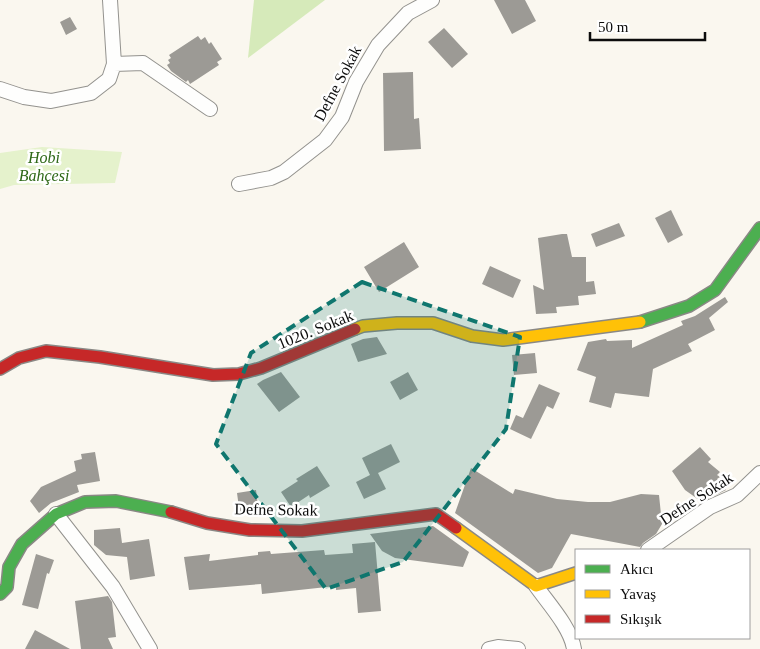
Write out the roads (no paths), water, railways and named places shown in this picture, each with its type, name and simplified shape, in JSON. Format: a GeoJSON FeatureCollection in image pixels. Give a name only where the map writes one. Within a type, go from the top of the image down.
{"type":"FeatureCollection","features":[{"type":"Feature","properties":{"kind":"street"},"geometry":{"type":"LineString","coordinates":[[0,89],[24,97],[51,101],[91,92],[109,80],[114,64],[110,0]]}},
{"type":"Feature","properties":{"kind":"street","name":"Defne Sokak"},"geometry":{"type":"LineString","coordinates":[[239,184],[271,178],[284,172],[325,140],[342,118],[356,82],[378,45],[408,13],[432,0]]}},
{"type":"Feature","properties":{"kind":"street"},"geometry":{"type":"LineString","coordinates":[[114,64],[143,63],[210,109]]}},
{"type":"Feature","properties":{"kind":"street","name":"1020. Sokak"},"geometry":{"type":"LineString","coordinates":[[0,369],[19,358],[46,351],[100,357],[213,375],[239,374],[261,368],[363,326],[397,323],[432,323],[472,336],[503,340],[642,322],[689,306],[715,290],[760,228]]}},
{"type":"Feature","properties":{"kind":"street","name":"Defne Sokak"},"geometry":{"type":"LineString","coordinates":[[649,549],[710,507],[738,495],[760,473]]}},
{"type":"Feature","properties":{"kind":"street","name":"Defne Sokak"},"geometry":{"type":"LineString","coordinates":[[0,594],[7,587],[9,567],[22,544],[56,514],[85,502],[116,500],[176,513],[207,523],[250,530],[302,530],[436,514],[536,586]]}},
{"type":"Feature","properties":{"kind":"street"},"geometry":{"type":"LineString","coordinates":[[56,514],[112,587],[150,649]]}},
{"type":"Feature","properties":{"kind":"street"},"geometry":{"type":"LineString","coordinates":[[574,649],[567,630],[536,586],[575,573]]}},
{"type":"Feature","properties":{"kind":"street"},"geometry":{"type":"LineString","coordinates":[[489,649],[498,647],[518,649]]}},
{"type":"Feature","properties":{"kind":"park label","name":"Hobi Bahçesi"},"geometry":{"type":"Point","coordinates":[44,166]}}]}
